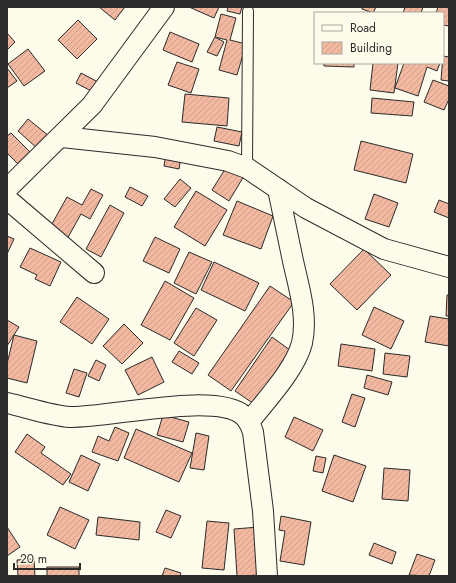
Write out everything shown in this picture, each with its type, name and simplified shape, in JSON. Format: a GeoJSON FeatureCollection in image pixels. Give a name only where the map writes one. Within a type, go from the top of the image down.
{"type":"FeatureCollection","features":[{"type":"Feature","properties":{"kind":"street"},"geometry":{"type":"LineString","coordinates":[[7,189],[62,137],[92,106],[164,7]]}},
{"type":"Feature","properties":{"kind":"street"},"geometry":{"type":"LineString","coordinates":[[62,137],[112,141],[195,154],[228,161],[247,168],[306,208],[384,249],[449,267]]}},
{"type":"Feature","properties":{"kind":"street"},"geometry":{"type":"LineString","coordinates":[[249,422],[282,379],[295,359],[302,344],[304,324],[302,302],[278,189]]}},
{"type":"Feature","properties":{"kind":"street"},"geometry":{"type":"LineString","coordinates":[[7,199],[94,273]]}},
{"type":"Feature","properties":{"kind":"street"},"geometry":{"type":"LineString","coordinates":[[10,409],[69,417],[181,406],[214,406],[244,415],[253,432],[263,511],[267,576]]}},
{"type":"Feature","properties":{"kind":"lane"},"geometry":{"type":"LineString","coordinates":[[247,168],[248,11]]}},
{"type":"Feature","properties":{"kind":"building"},"geometry":{"type":"Polygon","coordinates":[[[99,7],[125,7],[115,20],[99,7]]]}},
{"type":"Feature","properties":{"kind":"building"},"geometry":{"type":"Polygon","coordinates":[[[189,7],[219,7],[214,18],[189,7]]]}},
{"type":"Feature","properties":{"kind":"building"},"geometry":{"type":"Polygon","coordinates":[[[228,7],[242,7],[240,14],[227,11],[228,7]]]}},
{"type":"Feature","properties":{"kind":"building"},"geometry":{"type":"Polygon","coordinates":[[[362,7],[376,7],[374,12],[362,9],[362,7]]]}},
{"type":"Feature","properties":{"kind":"building"},"geometry":{"type":"Polygon","coordinates":[[[405,7],[423,7],[421,12],[403,12],[405,7]]]}},
{"type":"Feature","properties":{"kind":"building"},"geometry":{"type":"Polygon","coordinates":[[[438,7],[449,7],[449,26],[444,25],[444,12],[436,12],[438,7]]]}},
{"type":"Feature","properties":{"kind":"building"},"geometry":{"type":"Polygon","coordinates":[[[221,14],[236,18],[230,40],[246,44],[237,75],[219,70],[227,40],[215,37],[221,14]]]}},
{"type":"Feature","properties":{"kind":"building"},"geometry":{"type":"Polygon","coordinates":[[[78,20],[97,39],[77,59],[58,40],[78,20]]]}},
{"type":"Feature","properties":{"kind":"building"},"geometry":{"type":"Polygon","coordinates":[[[170,32],[199,44],[192,62],[163,50],[170,32]]]}},
{"type":"Feature","properties":{"kind":"building"},"geometry":{"type":"Polygon","coordinates":[[[7,33],[15,42],[7,50],[7,33]]]}},
{"type":"Feature","properties":{"kind":"building"},"geometry":{"type":"Polygon","coordinates":[[[215,37],[224,42],[217,56],[207,52],[215,37]]]}},
{"type":"Feature","properties":{"kind":"building"},"geometry":{"type":"Polygon","coordinates":[[[28,49],[45,71],[24,86],[8,64],[28,49]]]}},
{"type":"Feature","properties":{"kind":"building"},"geometry":{"type":"Polygon","coordinates":[[[444,56],[449,57],[449,81],[441,80],[444,56]]]}},
{"type":"Feature","properties":{"kind":"building"},"geometry":{"type":"Polygon","coordinates":[[[177,62],[199,69],[191,93],[168,85],[177,62]]]}},
{"type":"Feature","properties":{"kind":"building"},"geometry":{"type":"Polygon","coordinates":[[[324,64],[354,64],[354,67],[324,66],[324,64]]]}},
{"type":"Feature","properties":{"kind":"building"},"geometry":{"type":"Polygon","coordinates":[[[373,64],[398,64],[394,93],[370,90],[373,64]]]}},
{"type":"Feature","properties":{"kind":"building"},"geometry":{"type":"Polygon","coordinates":[[[404,64],[440,64],[437,71],[427,67],[418,96],[395,88],[404,64]]]}},
{"type":"Feature","properties":{"kind":"building"},"geometry":{"type":"Polygon","coordinates":[[[7,68],[17,81],[7,88],[7,68]]]}},
{"type":"Feature","properties":{"kind":"building"},"geometry":{"type":"Polygon","coordinates":[[[81,73],[98,82],[93,92],[76,83],[81,73]]]}},
{"type":"Feature","properties":{"kind":"building"},"geometry":{"type":"Polygon","coordinates":[[[433,80],[449,86],[449,99],[444,110],[424,102],[433,80]]]}},
{"type":"Feature","properties":{"kind":"building"},"geometry":{"type":"Polygon","coordinates":[[[185,94],[229,98],[227,126],[182,122],[185,94]]]}},
{"type":"Feature","properties":{"kind":"building"},"geometry":{"type":"Polygon","coordinates":[[[372,98],[414,102],[412,116],[371,113],[372,98]]]}},
{"type":"Feature","properties":{"kind":"building"},"geometry":{"type":"Polygon","coordinates":[[[28,119],[49,136],[38,149],[18,131],[28,119]]]}},
{"type":"Feature","properties":{"kind":"building"},"geometry":{"type":"Polygon","coordinates":[[[217,127],[242,132],[239,146],[214,141],[217,127]]]}},
{"type":"Feature","properties":{"kind":"building"},"geometry":{"type":"Polygon","coordinates":[[[11,133],[31,153],[19,165],[7,153],[7,136],[11,133]]]}},
{"type":"Feature","properties":{"kind":"building"},"geometry":{"type":"Polygon","coordinates":[[[361,141],[413,154],[406,183],[354,170],[361,141]]]}},
{"type":"Feature","properties":{"kind":"building"},"geometry":{"type":"Polygon","coordinates":[[[166,154],[181,157],[179,169],[164,166],[166,154]]]}},
{"type":"Feature","properties":{"kind":"building"},"geometry":{"type":"Polygon","coordinates":[[[227,166],[244,176],[229,201],[212,190],[227,166]]]}},
{"type":"Feature","properties":{"kind":"building"},"geometry":{"type":"Polygon","coordinates":[[[180,179],[191,188],[175,207],[164,199],[180,179]]]}},
{"type":"Feature","properties":{"kind":"building"},"geometry":{"type":"Polygon","coordinates":[[[130,187],[148,196],[142,206],[125,197],[130,187]]]}},
{"type":"Feature","properties":{"kind":"building"},"geometry":{"type":"Polygon","coordinates":[[[91,189],[103,195],[90,219],[81,214],[66,241],[48,231],[67,197],[82,205],[91,189]]]}},
{"type":"Feature","properties":{"kind":"building"},"geometry":{"type":"Polygon","coordinates":[[[196,191],[227,210],[205,246],[174,227],[196,191]]]}},
{"type":"Feature","properties":{"kind":"building"},"geometry":{"type":"Polygon","coordinates":[[[374,194],[398,203],[389,227],[365,219],[374,194]]]}},
{"type":"Feature","properties":{"kind":"building"},"geometry":{"type":"Polygon","coordinates":[[[439,200],[449,204],[449,218],[434,212],[439,200]]]}},
{"type":"Feature","properties":{"kind":"building"},"geometry":{"type":"Polygon","coordinates":[[[237,201],[273,216],[261,249],[223,235],[237,201]]]}},
{"type":"Feature","properties":{"kind":"building"},"geometry":{"type":"Polygon","coordinates":[[[110,205],[124,213],[101,257],[86,249],[110,205]]]}},
{"type":"Feature","properties":{"kind":"building"},"geometry":{"type":"Polygon","coordinates":[[[7,236],[14,239],[7,254],[7,236]]]}},
{"type":"Feature","properties":{"kind":"building"},"geometry":{"type":"Polygon","coordinates":[[[155,237],[180,249],[169,273],[143,261],[155,237]]]}},
{"type":"Feature","properties":{"kind":"building"},"geometry":{"type":"Polygon","coordinates":[[[30,248],[61,262],[50,286],[35,279],[37,275],[20,267],[30,248]]]}},
{"type":"Feature","properties":{"kind":"building"},"geometry":{"type":"Polygon","coordinates":[[[364,249],[391,275],[357,310],[330,284],[364,249]]]}},
{"type":"Feature","properties":{"kind":"building"},"geometry":{"type":"Polygon","coordinates":[[[189,252],[212,262],[196,294],[174,283],[189,252]]]}},
{"type":"Feature","properties":{"kind":"building"},"geometry":{"type":"Polygon","coordinates":[[[214,262],[259,283],[245,311],[201,290],[214,262]]]}},
{"type":"Feature","properties":{"kind":"building"},"geometry":{"type":"Polygon","coordinates":[[[165,281],[194,298],[170,340],[141,325],[165,281]]]}},
{"type":"Feature","properties":{"kind":"building"},"geometry":{"type":"Polygon","coordinates":[[[270,286],[294,302],[231,391],[208,375],[270,286]]]}},
{"type":"Feature","properties":{"kind":"building"},"geometry":{"type":"Polygon","coordinates":[[[447,295],[449,295],[449,316],[446,316],[447,295]]]}},
{"type":"Feature","properties":{"kind":"building"},"geometry":{"type":"Polygon","coordinates":[[[77,297],[109,319],[92,344],[60,322],[77,297]]]}},
{"type":"Feature","properties":{"kind":"building"},"geometry":{"type":"Polygon","coordinates":[[[374,307],[404,321],[391,349],[362,335],[374,307]]]}},
{"type":"Feature","properties":{"kind":"building"},"geometry":{"type":"Polygon","coordinates":[[[196,308],[217,320],[194,356],[174,343],[196,308]]]}},
{"type":"Feature","properties":{"kind":"building"},"geometry":{"type":"Polygon","coordinates":[[[430,316],[449,319],[449,346],[425,342],[430,316]]]}},
{"type":"Feature","properties":{"kind":"building"},"geometry":{"type":"Polygon","coordinates":[[[7,320],[19,327],[7,346],[7,320]]]}},
{"type":"Feature","properties":{"kind":"building"},"geometry":{"type":"Polygon","coordinates":[[[124,324],[143,343],[122,364],[103,346],[124,324]]]}},
{"type":"Feature","properties":{"kind":"building"},"geometry":{"type":"Polygon","coordinates":[[[14,335],[37,341],[27,383],[7,378],[7,364],[14,335]]]}},
{"type":"Feature","properties":{"kind":"building"},"geometry":{"type":"Polygon","coordinates":[[[272,337],[290,350],[254,404],[235,391],[272,337]]]}},
{"type":"Feature","properties":{"kind":"building"},"geometry":{"type":"Polygon","coordinates":[[[341,344],[375,349],[372,371],[338,366],[341,344]]]}},
{"type":"Feature","properties":{"kind":"building"},"geometry":{"type":"Polygon","coordinates":[[[179,351],[199,363],[192,374],[172,362],[179,351]]]}},
{"type":"Feature","properties":{"kind":"building"},"geometry":{"type":"Polygon","coordinates":[[[385,353],[410,356],[407,377],[383,374],[385,353]]]}},
{"type":"Feature","properties":{"kind":"building"},"geometry":{"type":"Polygon","coordinates":[[[152,357],[164,382],[138,395],[125,370],[152,357]]]}},
{"type":"Feature","properties":{"kind":"building"},"geometry":{"type":"Polygon","coordinates":[[[96,360],[106,365],[99,381],[88,376],[96,360]]]}},
{"type":"Feature","properties":{"kind":"building"},"geometry":{"type":"Polygon","coordinates":[[[74,369],[87,373],[79,397],[66,393],[74,369]]]}},
{"type":"Feature","properties":{"kind":"building"},"geometry":{"type":"Polygon","coordinates":[[[367,375],[392,382],[388,395],[364,388],[367,375]]]}},
{"type":"Feature","properties":{"kind":"building"},"geometry":{"type":"Polygon","coordinates":[[[352,394],[365,398],[355,427],[342,422],[352,394]]]}},
{"type":"Feature","properties":{"kind":"building"},"geometry":{"type":"Polygon","coordinates":[[[163,415],[189,422],[183,442],[157,435],[163,415]]]}},
{"type":"Feature","properties":{"kind":"building"},"geometry":{"type":"Polygon","coordinates":[[[294,417],[323,430],[313,451],[285,437],[294,417]]]}},
{"type":"Feature","properties":{"kind":"building"},"geometry":{"type":"Polygon","coordinates":[[[115,427],[129,433],[118,461],[92,452],[98,436],[109,441],[115,427]]]}},
{"type":"Feature","properties":{"kind":"building"},"geometry":{"type":"Polygon","coordinates":[[[136,429],[192,453],[179,482],[124,458],[136,429]]]}},
{"type":"Feature","properties":{"kind":"building"},"geometry":{"type":"Polygon","coordinates":[[[196,433],[209,436],[204,470],[190,468],[196,433]]]}},
{"type":"Feature","properties":{"kind":"building"},"geometry":{"type":"Polygon","coordinates":[[[27,434],[45,447],[41,453],[71,474],[63,485],[15,452],[27,434]]]}},
{"type":"Feature","properties":{"kind":"building"},"geometry":{"type":"Polygon","coordinates":[[[81,455],[100,464],[88,491],[69,482],[81,455]]]}},
{"type":"Feature","properties":{"kind":"building"},"geometry":{"type":"Polygon","coordinates":[[[334,455],[366,466],[353,502],[322,491],[334,455]]]}},
{"type":"Feature","properties":{"kind":"building"},"geometry":{"type":"Polygon","coordinates":[[[316,456],[326,458],[323,473],[313,471],[316,456]]]}},
{"type":"Feature","properties":{"kind":"building"},"geometry":{"type":"Polygon","coordinates":[[[384,468],[410,470],[408,501],[382,499],[384,468]]]}},
{"type":"Feature","properties":{"kind":"building"},"geometry":{"type":"Polygon","coordinates":[[[60,507],[89,520],[75,549],[47,535],[60,507]]]}},
{"type":"Feature","properties":{"kind":"building"},"geometry":{"type":"Polygon","coordinates":[[[166,510],[181,516],[171,538],[156,532],[166,510]]]}},
{"type":"Feature","properties":{"kind":"building"},"geometry":{"type":"Polygon","coordinates":[[[281,516],[311,522],[304,565],[280,561],[285,531],[279,530],[281,516]]]}},
{"type":"Feature","properties":{"kind":"building"},"geometry":{"type":"Polygon","coordinates":[[[98,517],[140,522],[139,540],[96,535],[98,517]]]}},
{"type":"Feature","properties":{"kind":"building"},"geometry":{"type":"Polygon","coordinates":[[[207,521],[229,523],[224,570],[202,568],[207,521]]]}},
{"type":"Feature","properties":{"kind":"building"},"geometry":{"type":"Polygon","coordinates":[[[7,527],[20,547],[7,556],[7,527]]]}},
{"type":"Feature","properties":{"kind":"building"},"geometry":{"type":"Polygon","coordinates":[[[259,527],[262,575],[237,576],[234,529],[259,527]]]}},
{"type":"Feature","properties":{"kind":"building"},"geometry":{"type":"Polygon","coordinates":[[[374,543],[396,552],[392,564],[369,555],[374,543]]]}},
{"type":"Feature","properties":{"kind":"building"},"geometry":{"type":"Polygon","coordinates":[[[417,554],[435,560],[429,576],[409,575],[417,554]]]}},
{"type":"Feature","properties":{"kind":"building"},"geometry":{"type":"Polygon","coordinates":[[[34,559],[35,576],[18,576],[17,560],[34,559]]]}},
{"type":"Feature","properties":{"kind":"building"},"geometry":{"type":"Polygon","coordinates":[[[47,567],[79,567],[79,576],[47,576],[47,567]]]}},
{"type":"Feature","properties":{"kind":"building"},"geometry":{"type":"Polygon","coordinates":[[[165,568],[181,573],[180,576],[162,576],[165,568]]]}}]}
